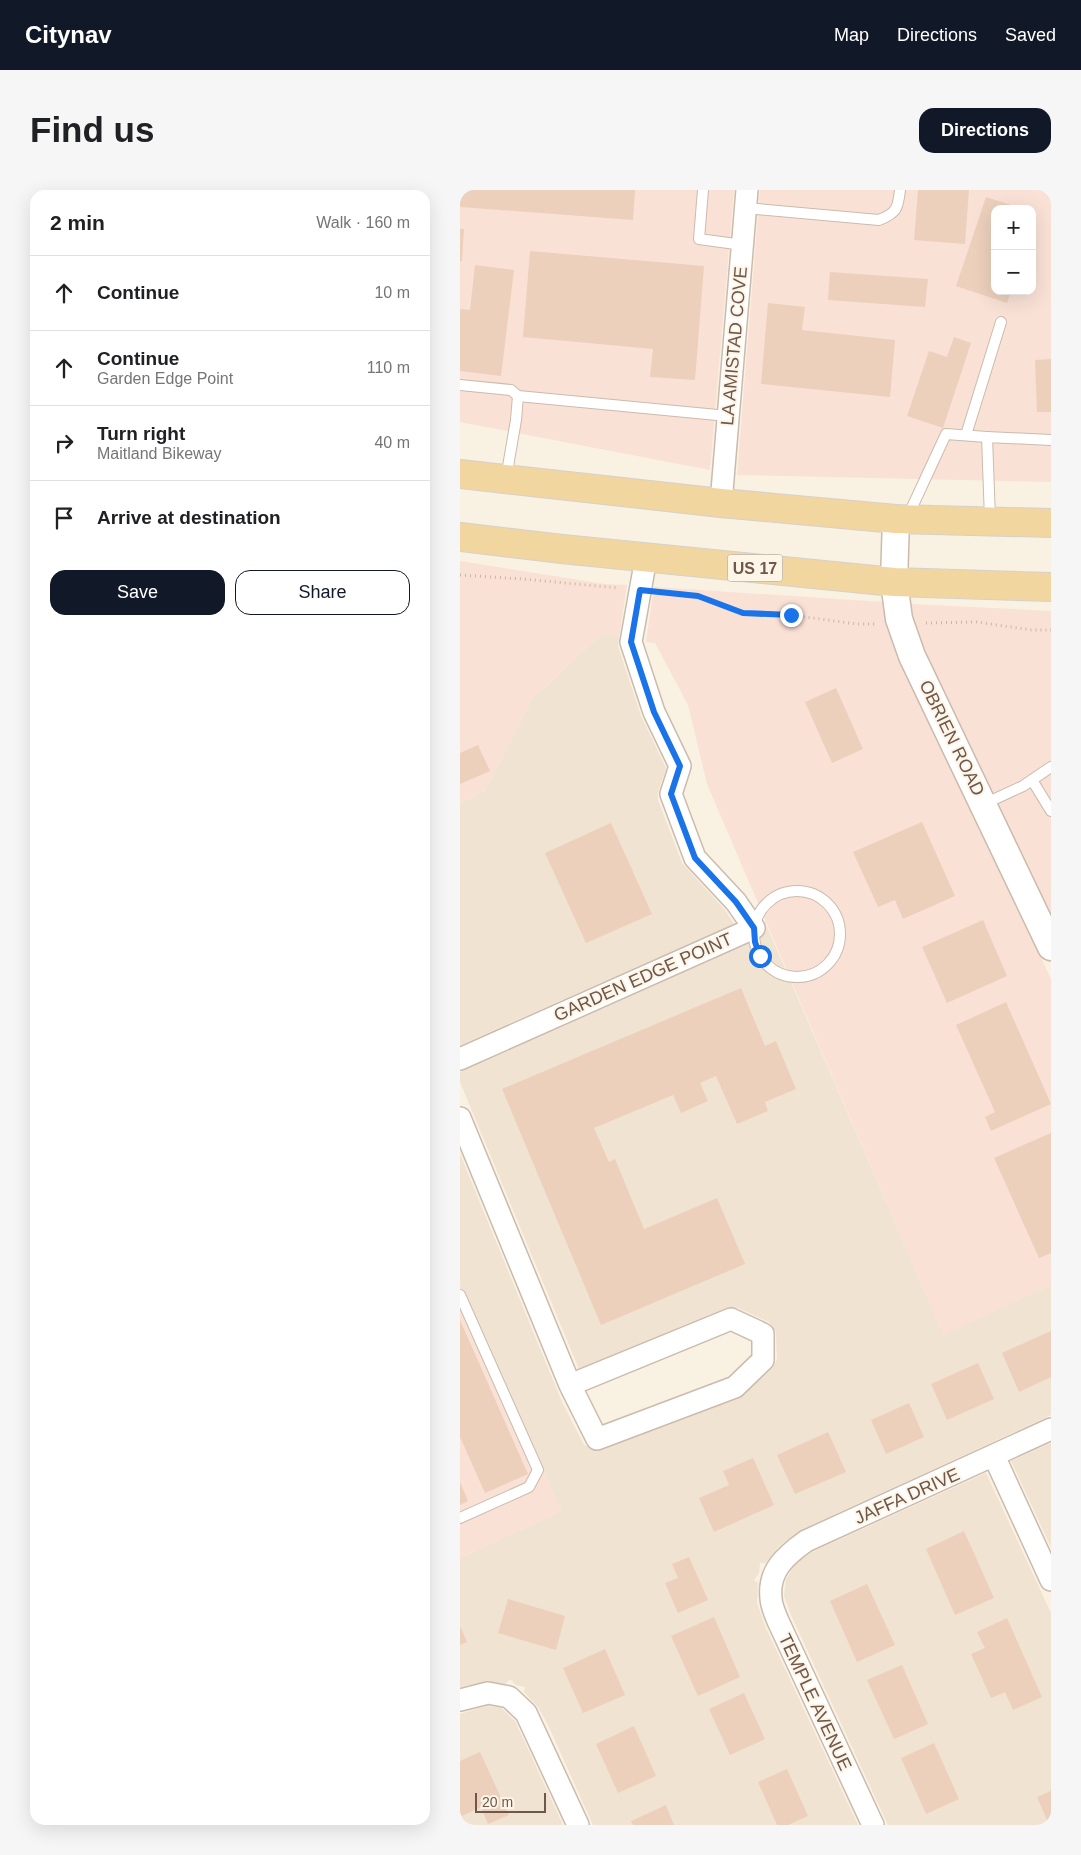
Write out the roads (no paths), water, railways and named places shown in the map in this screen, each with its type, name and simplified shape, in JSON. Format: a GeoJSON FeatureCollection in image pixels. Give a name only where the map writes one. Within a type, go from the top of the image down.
{"type":"FeatureCollection","features":[{"type":"Feature","properties":{"kind":"main road"},"geometry":{"type":"LineString","coordinates":[[462,475],[721,503],[901,519],[1051,523]]}},
{"type":"Feature","properties":{"kind":"main road","name":"US 17"},"geometry":{"type":"LineString","coordinates":[[460,537],[646,558],[894,582],[1051,588]]}},
{"type":"Feature","properties":{"kind":"street","name":"LA AMISTAD COVE"},"geometry":{"type":"LineString","coordinates":[[721,503],[747,199]]}},
{"type":"Feature","properties":{"kind":"street","name":"OBRIEN ROAD"},"geometry":{"type":"LineString","coordinates":[[901,519],[894,582],[900,624],[912,656],[1051,947]]}},
{"type":"Feature","properties":{"kind":"street","name":"GARDEN EDGE POINT"},"geometry":{"type":"LineString","coordinates":[[460,1058],[754,928],[736,902],[695,858],[671,794],[680,766],[654,712],[631,642],[646,558]]}},
{"type":"Feature","properties":{"kind":"street"},"geometry":{"type":"LineString","coordinates":[[460,1118],[570,1385],[597,1439],[734,1387],[763,1360],[762,1334],[731,1319],[570,1385]]}},
{"type":"Feature","properties":{"kind":"street","name":"JAFFA DRIVE"},"geometry":{"type":"LineString","coordinates":[[773,1576],[787,1555],[806,1541],[1051,1429]]}},
{"type":"Feature","properties":{"kind":"street"},"geometry":{"type":"LineString","coordinates":[[994,1456],[1051,1580]]}},
{"type":"Feature","properties":{"kind":"street","name":"TEMPLE AVENUE"},"geometry":{"type":"LineString","coordinates":[[773,1576],[770,1599],[778,1621],[873,1825]]}},
{"type":"Feature","properties":{"kind":"street"},"geometry":{"type":"LineString","coordinates":[[460,1700],[488,1693],[508,1697],[526,1713],[578,1825]]}},
{"type":"Feature","properties":{"kind":"lane"},"geometry":{"type":"LineString","coordinates":[[703,190],[699,239],[743,245]]}},
{"type":"Feature","properties":{"kind":"lane"},"geometry":{"type":"LineString","coordinates":[[747,199],[879,220],[890,216],[898,207],[900,190]]}},
{"type":"Feature","properties":{"kind":"lane"},"geometry":{"type":"LineString","coordinates":[[966,435],[1001,322]]}},
{"type":"Feature","properties":{"kind":"lane"},"geometry":{"type":"LineString","coordinates":[[460,385],[511,390],[518,396],[728,416]]}},
{"type":"Feature","properties":{"kind":"lane"},"geometry":{"type":"LineString","coordinates":[[506,479],[518,396]]}},
{"type":"Feature","properties":{"kind":"lane"},"geometry":{"type":"LineString","coordinates":[[901,519],[946,434],[1051,440]]}},
{"type":"Feature","properties":{"kind":"lane"},"geometry":{"type":"LineString","coordinates":[[987,437],[990,522]]}},
{"type":"Feature","properties":{"kind":"lane"},"geometry":{"type":"LineString","coordinates":[[983,805],[1023,786],[1051,767]]}},
{"type":"Feature","properties":{"kind":"lane"},"geometry":{"type":"LineString","coordinates":[[1032,780],[1051,812]]}},
{"type":"Feature","properties":{"kind":"lane"},"geometry":{"type":"LineString","coordinates":[[791,891],[805,891],[818,896],[829,905],[836,917],[840,930],[839,944],[833,958],[823,968],[810,975],[796,977],[782,974],[769,967],[760,956],[755,942],[754,928],[758,915],[766,903],[777,895],[791,891]]}},
{"type":"Feature","properties":{"kind":"lane"},"geometry":{"type":"LineString","coordinates":[[460,1294],[538,1470],[529,1487],[460,1518]]}}]}
